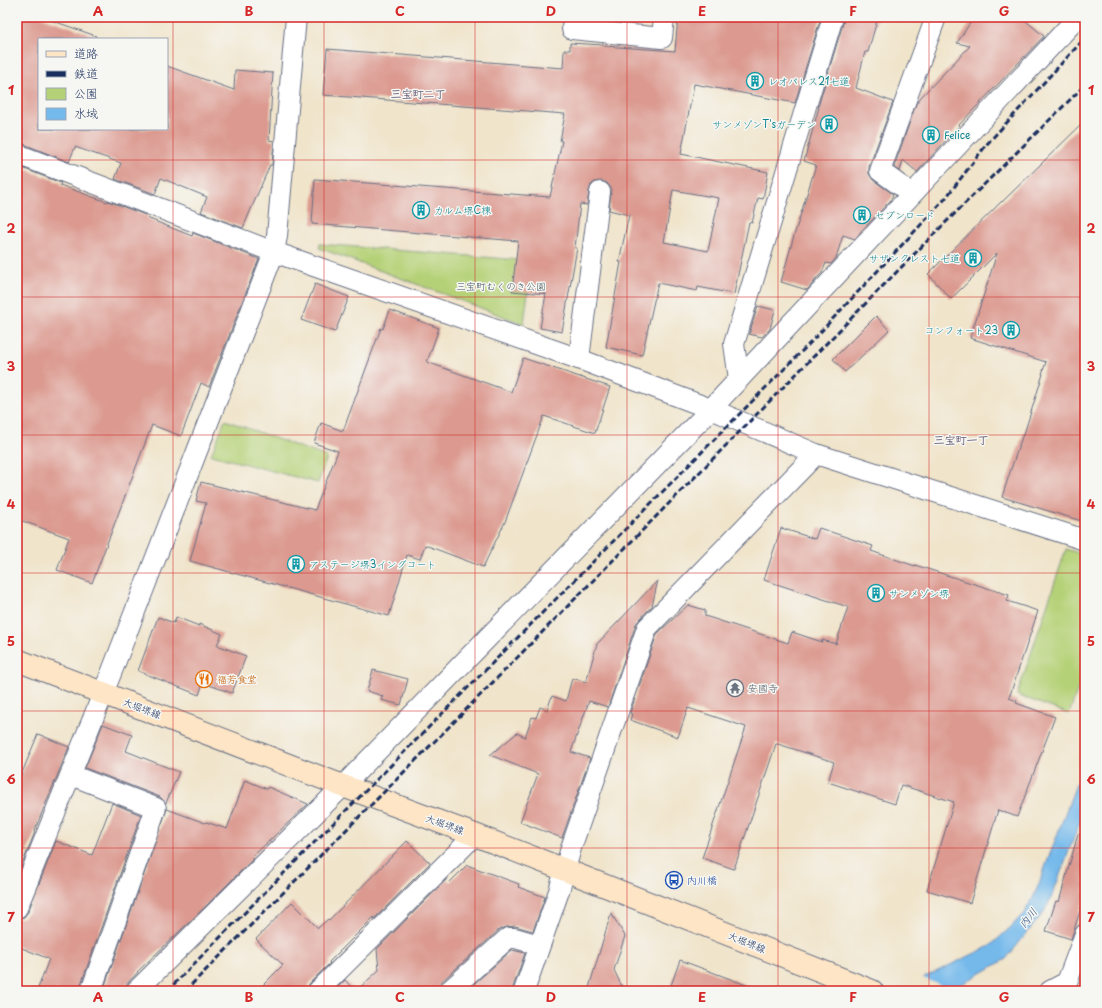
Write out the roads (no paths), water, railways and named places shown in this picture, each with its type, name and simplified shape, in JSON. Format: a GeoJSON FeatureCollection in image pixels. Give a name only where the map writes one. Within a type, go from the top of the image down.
{"type":"FeatureCollection","features":[{"type":"Feature","properties":{"kind":"main road","name":"大堀堺線"},"geometry":{"type":"LineString","coordinates":[[17,660],[343,786],[475,835],[872,991]]}},
{"type":"Feature","properties":{"kind":"street"},"geometry":{"type":"LineString","coordinates":[[17,908],[104,693],[274,252],[277,236],[296,17]]}},
{"type":"Feature","properties":{"kind":"street"},"geometry":{"type":"LineString","coordinates":[[573,17],[572,29],[662,38],[664,17]]}},
{"type":"Feature","properties":{"kind":"street"},"geometry":{"type":"LineString","coordinates":[[739,379],[734,344],[833,17]]}},
{"type":"Feature","properties":{"kind":"street"},"geometry":{"type":"LineString","coordinates":[[912,194],[880,171],[936,17]]}},
{"type":"Feature","properties":{"kind":"street"},"geometry":{"type":"LineString","coordinates":[[136,991],[343,786],[711,409],[1078,17]]}},
{"type":"Feature","properties":{"kind":"street"},"geometry":{"type":"LineString","coordinates":[[17,154],[274,252],[579,359],[711,409],[816,454],[1085,540]]}},
{"type":"Feature","properties":{"kind":"street"},"geometry":{"type":"LineString","coordinates":[[579,359],[600,192]]}},
{"type":"Feature","properties":{"kind":"street"},"geometry":{"type":"LineString","coordinates":[[524,991],[559,891],[571,848],[647,628],[816,454]]}},
{"type":"Feature","properties":{"kind":"street"},"geometry":{"type":"LineString","coordinates":[[71,774],[156,808],[91,991]]}},
{"type":"Feature","properties":{"kind":"street"},"geometry":{"type":"LineString","coordinates":[[318,991],[475,835]]}},
{"type":"Feature","properties":{"kind":"street"},"geometry":{"type":"LineString","coordinates":[[1050,991],[1067,982],[1085,934]]}},
{"type":"Feature","properties":{"kind":"street"},"geometry":{"type":"LineString","coordinates":[[449,991],[508,938],[515,938],[539,945]]}},
{"type":"Feature","properties":{"kind":"water","name":"内川"},"geometry":{"type":"Polygon","coordinates":[[[1085,760],[1085,808],[1052,896],[1044,912],[1006,959],[949,991],[906,991],[925,977],[990,946],[1024,913],[1033,898],[1040,881],[1085,760]]]}},
{"type":"Feature","properties":{"kind":"railway"},"geometry":{"type":"LineString","coordinates":[[167,991],[811,342],[945,199],[987,144],[1085,38]]}},
{"type":"Feature","properties":{"kind":"railway"},"geometry":{"type":"LineString","coordinates":[[185,991],[444,732],[936,232],[1085,85]]}},
{"type":"Feature","properties":{"kind":"place","name":"レオパレス21七道"},"geometry":{"type":"Point","coordinates":[755,81]}},
{"type":"Feature","properties":{"kind":"place","name":"サンメゾンT'sガーデン"},"geometry":{"type":"Point","coordinates":[829,124]}},
{"type":"Feature","properties":{"kind":"place","name":"Felice"},"geometry":{"type":"Point","coordinates":[931,135]}},
{"type":"Feature","properties":{"kind":"place","name":"カルム堺C棟"},"geometry":{"type":"Point","coordinates":[421,210]}},
{"type":"Feature","properties":{"kind":"place","name":"セブンロード"},"geometry":{"type":"Point","coordinates":[862,215]}},
{"type":"Feature","properties":{"kind":"place","name":"サザンクレスト七道"},"geometry":{"type":"Point","coordinates":[973,258]}},
{"type":"Feature","properties":{"kind":"place","name":"コンフォート23"},"geometry":{"type":"Point","coordinates":[1011,330]}},
{"type":"Feature","properties":{"kind":"place","name":"アステージ堺3イングコート"},"geometry":{"type":"Point","coordinates":[296,564]}},
{"type":"Feature","properties":{"kind":"place","name":"サンメゾン堺"},"geometry":{"type":"Point","coordinates":[876,593]}},
{"type":"Feature","properties":{"kind":"place","name":"福芳食堂"},"geometry":{"type":"Point","coordinates":[204,679]}},
{"type":"Feature","properties":{"kind":"place","name":"安國寺"},"geometry":{"type":"Point","coordinates":[735,688]}},
{"type":"Feature","properties":{"kind":"place","name":"内川橋"},"geometry":{"type":"Point","coordinates":[674,880]}},
{"type":"Feature","properties":{"kind":"district","name":"三宝町二丁"},"geometry":{"type":"Point","coordinates":[418,94]}},
{"type":"Feature","properties":{"kind":"district","name":"三宝町一丁"},"geometry":{"type":"Point","coordinates":[961,440]}},
{"type":"Feature","properties":{"kind":"park label","name":"三宝町むくのき公園"},"geometry":{"type":"Point","coordinates":[501,286]}}]}
